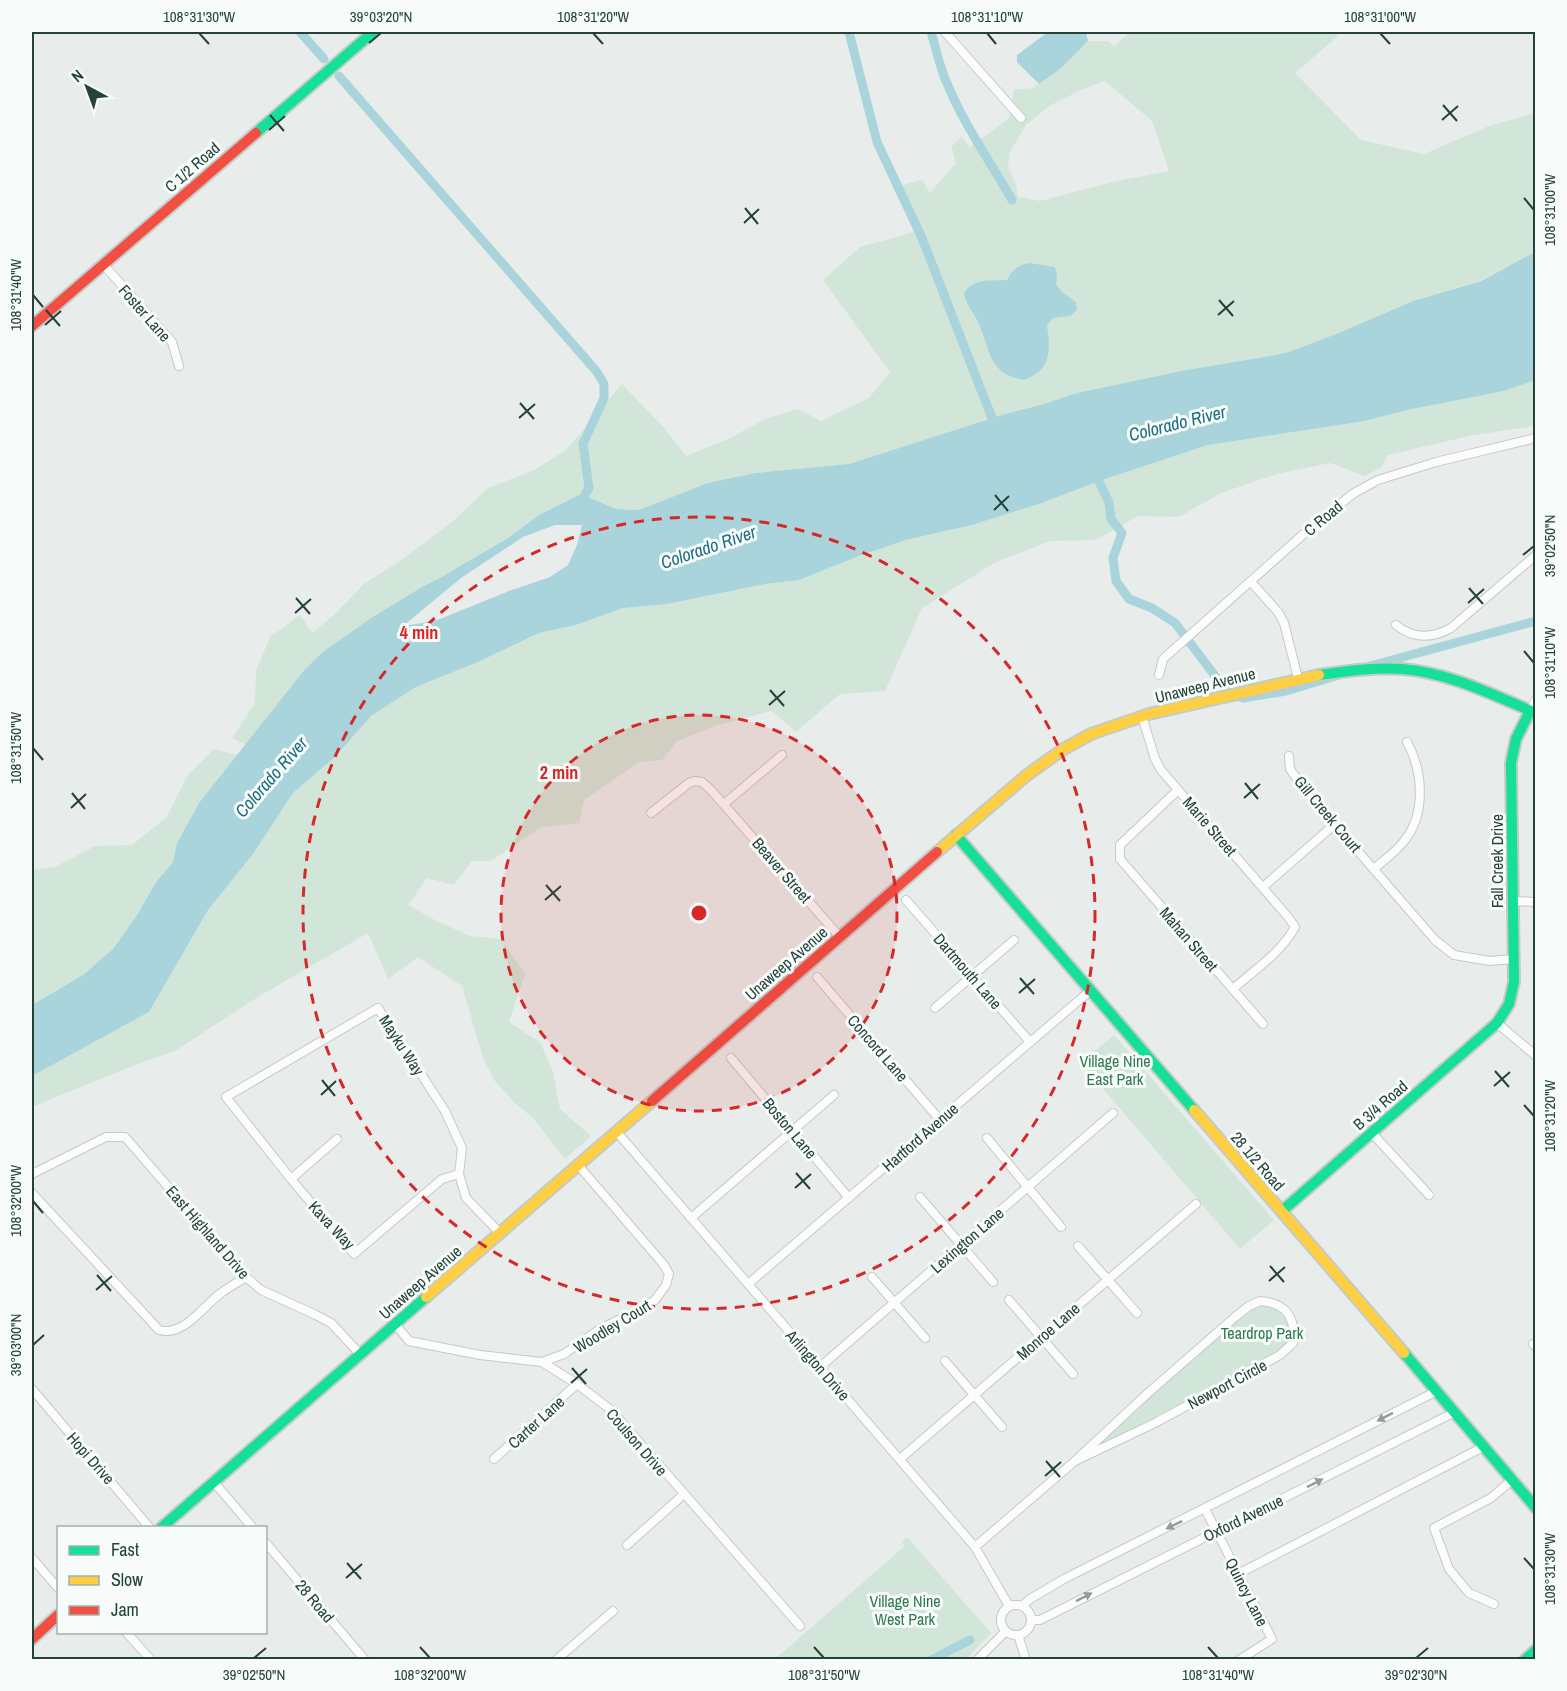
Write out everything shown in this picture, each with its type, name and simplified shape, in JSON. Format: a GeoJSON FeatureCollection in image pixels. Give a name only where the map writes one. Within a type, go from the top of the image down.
{"type":"FeatureCollection","features":[{"type":"Feature","properties":{"kind":"street","name":"C 1/2 Road"},"geometry":{"type":"LineString","coordinates":[[32,326],[373,32]]}},
{"type":"Feature","properties":{"kind":"street"},"geometry":{"type":"LineString","coordinates":[[945,32],[1021,118]]}},
{"type":"Feature","properties":{"kind":"street","name":"Foster Lane"},"geometry":{"type":"LineString","coordinates":[[103,264],[172,342],[179,366]]}},
{"type":"Feature","properties":{"kind":"street","name":"C Road"},"geometry":{"type":"LineString","coordinates":[[1159,675],[1163,659],[1315,524],[1354,493],[1378,480],[1436,462],[1536,438]]}},
{"type":"Feature","properties":{"kind":"street"},"geometry":{"type":"LineString","coordinates":[[1396,625],[1414,636],[1442,633],[1536,555]]}},
{"type":"Feature","properties":{"kind":"street"},"geometry":{"type":"LineString","coordinates":[[1251,582],[1278,612],[1284,623],[1298,678]]}},
{"type":"Feature","properties":{"kind":"street","name":"Unaweep Avenue"},"geometry":{"type":"LineString","coordinates":[[162,1526],[839,936],[1018,782],[1053,755],[1092,734],[1142,716],[1320,674],[1383,669],[1428,672],[1481,688],[1533,712]]}},
{"type":"Feature","properties":{"kind":"street","name":"Fall Creek Drive"},"geometry":{"type":"LineString","coordinates":[[1497,1023],[1509,1004],[1514,982],[1511,763],[1516,739],[1533,712],[1536,699]]}},
{"type":"Feature","properties":{"kind":"street","name":"Marie Street"},"geometry":{"type":"LineString","coordinates":[[1142,716],[1155,759],[1178,790],[1295,927],[1276,951],[1233,989]]}},
{"type":"Feature","properties":{"kind":"street"},"geometry":{"type":"LineString","coordinates":[[1374,868],[1405,841],[1418,817],[1420,798],[1416,760],[1407,742]]}},
{"type":"Feature","properties":{"kind":"street"},"geometry":{"type":"LineString","coordinates":[[724,804],[782,755]]}},
{"type":"Feature","properties":{"kind":"street","name":"Gill Creek Court"},"geometry":{"type":"LineString","coordinates":[[1289,756],[1290,769],[1305,790],[1435,940],[1454,955],[1490,961],[1512,959]]}},
{"type":"Feature","properties":{"kind":"street","name":"Beaver Street"},"geometry":{"type":"LineString","coordinates":[[651,813],[689,783],[696,781],[706,785],[839,936]]}},
{"type":"Feature","properties":{"kind":"street","name":"Mahan Street"},"geometry":{"type":"LineString","coordinates":[[1178,790],[1120,845],[1120,858],[1263,1024]]}},
{"type":"Feature","properties":{"kind":"street"},"geometry":{"type":"LineString","coordinates":[[1263,887],[1335,824]]}},
{"type":"Feature","properties":{"kind":"street","name":"28 1/2 Road"},"geometry":{"type":"LineString","coordinates":[[956,835],[1437,1390],[1536,1508]]}},
{"type":"Feature","properties":{"kind":"street","name":"Dartmouth Lane"},"geometry":{"type":"LineString","coordinates":[[906,900],[1030,1042]]}},
{"type":"Feature","properties":{"kind":"street"},"geometry":{"type":"LineString","coordinates":[[1512,901],[1536,902]]}},
{"type":"Feature","properties":{"kind":"street"},"geometry":{"type":"LineString","coordinates":[[935,1008],[1014,940]]}},
{"type":"Feature","properties":{"kind":"street","name":"Concord Lane"},"geometry":{"type":"LineString","coordinates":[[817,977],[940,1120]]}},
{"type":"Feature","properties":{"kind":"street","name":"Hartford Avenue"},"geometry":{"type":"LineString","coordinates":[[748,1284],[1091,990]]}},
{"type":"Feature","properties":{"kind":"street","name":"Mayku Way"},"geometry":{"type":"LineString","coordinates":[[226,1097],[378,1008],[449,1120],[462,1148],[459,1174],[466,1198],[500,1233]]}},
{"type":"Feature","properties":{"kind":"street"},"geometry":{"type":"LineString","coordinates":[[1497,1023],[1536,1056]]}},
{"type":"Feature","properties":{"kind":"street","name":"B 3/4 Road"},"geometry":{"type":"LineString","coordinates":[[1282,1211],[1497,1023]]}},
{"type":"Feature","properties":{"kind":"street","name":"Boston Lane"},"geometry":{"type":"LineString","coordinates":[[732,1058],[849,1198]]}},
{"type":"Feature","properties":{"kind":"street"},"geometry":{"type":"LineString","coordinates":[[691,1218],[834,1095]]}},
{"type":"Feature","properties":{"kind":"street","name":"Kava Way"},"geometry":{"type":"LineString","coordinates":[[226,1097],[354,1254],[442,1179],[459,1174]]}},
{"type":"Feature","properties":{"kind":"street","name":"Lexington Lane"},"geometry":{"type":"LineString","coordinates":[[820,1367],[1113,1113]]}},
{"type":"Feature","properties":{"kind":"street","name":"Arlington Drive"},"geometry":{"type":"LineString","coordinates":[[616,1131],[975,1548],[1009,1606]]}},
{"type":"Feature","properties":{"kind":"street"},"geometry":{"type":"LineString","coordinates":[[1371,1132],[1429,1195]]}},
{"type":"Feature","properties":{"kind":"street","name":"East Highland Drive"},"geometry":{"type":"LineString","coordinates":[[32,1174],[106,1137],[124,1137],[246,1277],[261,1290],[331,1323],[360,1354]]}},
{"type":"Feature","properties":{"kind":"street"},"geometry":{"type":"LineString","coordinates":[[987,1138],[1061,1227]]}},
{"type":"Feature","properties":{"kind":"street"},"geometry":{"type":"LineString","coordinates":[[291,1179],[337,1139]]}},
{"type":"Feature","properties":{"kind":"street","name":"Woodley Court"},"geometry":{"type":"LineString","coordinates":[[542,1362],[564,1354],[600,1329],[645,1307],[655,1300],[666,1285],[669,1274],[664,1265],[578,1165]]}},
{"type":"Feature","properties":{"kind":"street"},"geometry":{"type":"LineString","coordinates":[[32,1193],[159,1330],[167,1332],[175,1330],[187,1323],[221,1293],[246,1277]]}},
{"type":"Feature","properties":{"kind":"street"},"geometry":{"type":"LineString","coordinates":[[920,1197],[993,1282]]}},
{"type":"Feature","properties":{"kind":"street","name":"Monroe Lane"},"geometry":{"type":"LineString","coordinates":[[900,1459],[1196,1204]]}},
{"type":"Feature","properties":{"kind":"street"},"geometry":{"type":"LineString","coordinates":[[1078,1246],[1137,1313]]}},
{"type":"Feature","properties":{"kind":"street"},"geometry":{"type":"LineString","coordinates":[[873,1277],[925,1338]]}},
{"type":"Feature","properties":{"kind":"street"},"geometry":{"type":"LineString","coordinates":[[1010,1300],[1073,1374]]}},
{"type":"Feature","properties":{"kind":"street","name":"Newport Circle"},"geometry":{"type":"LineString","coordinates":[[975,1548],[1249,1306],[1260,1301],[1276,1304],[1290,1316],[1294,1323],[1293,1343],[1281,1355],[1155,1423],[1075,1461]]}},
{"type":"Feature","properties":{"kind":"street","name":"Coulson Drive"},"geometry":{"type":"LineString","coordinates":[[395,1324],[409,1341],[480,1355],[542,1362],[577,1384],[611,1410],[800,1626]]}},
{"type":"Feature","properties":{"kind":"street"},"geometry":{"type":"LineString","coordinates":[[1536,1343],[1533,1344],[1536,1347]]}},
{"type":"Feature","properties":{"kind":"street"},"geometry":{"type":"LineString","coordinates":[[945,1361],[1002,1427]]}},
{"type":"Feature","properties":{"kind":"street","name":"Carter Lane"},"geometry":{"type":"LineString","coordinates":[[494,1459],[577,1384]]}},
{"type":"Feature","properties":{"kind":"street","name":"Hopi Drive"},"geometry":{"type":"LineString","coordinates":[[32,1389],[149,1526]]}},
{"type":"Feature","properties":{"kind":"street","name":"Oxford Avenue"},"geometry":{"type":"LineString","coordinates":[[1022,1606],[1064,1579],[1437,1390]]}},
{"type":"Feature","properties":{"kind":"street","name":"Oxford Avenue"},"geometry":{"type":"LineString","coordinates":[[1031,1620],[1040,1620],[1455,1412]]}},
{"type":"Feature","properties":{"kind":"street"},"geometry":{"type":"LineString","coordinates":[[1238,1574],[1484,1447]]}},
{"type":"Feature","properties":{"kind":"street"},"geometry":{"type":"LineString","coordinates":[[1494,1604],[1469,1593],[1449,1569],[1434,1528],[1491,1498],[1512,1480]]}},
{"type":"Feature","properties":{"kind":"street"},"geometry":{"type":"LineString","coordinates":[[213,1481],[252,1526]]}},
{"type":"Feature","properties":{"kind":"street"},"geometry":{"type":"LineString","coordinates":[[627,1545],[683,1495]]}},
{"type":"Feature","properties":{"kind":"street","name":"Quincy Lane"},"geometry":{"type":"LineString","coordinates":[[1205,1509],[1272,1639],[1239,1659]]}},
{"type":"Feature","properties":{"kind":"street","name":"28 Road"},"geometry":{"type":"LineString","coordinates":[[267,1544],[365,1659]]}},
{"type":"Feature","properties":{"kind":"street"},"geometry":{"type":"LineString","coordinates":[[32,1558],[57,1587]]}},
{"type":"Feature","properties":{"kind":"street"},"geometry":{"type":"LineString","coordinates":[[1009,1606],[1022,1606],[1028,1612],[1031,1620],[1028,1628],[1018,1635],[1006,1631],[1001,1624],[1001,1616],[1009,1606]]}},
{"type":"Feature","properties":{"kind":"street"},"geometry":{"type":"LineString","coordinates":[[556,1659],[613,1611]]}},
{"type":"Feature","properties":{"kind":"street"},"geometry":{"type":"LineString","coordinates":[[32,1639],[57,1616]]}},
{"type":"Feature","properties":{"kind":"street"},"geometry":{"type":"LineString","coordinates":[[977,1659],[1006,1631]]}},
{"type":"Feature","properties":{"kind":"street"},"geometry":{"type":"LineString","coordinates":[[128,1634],[151,1659]]}},
{"type":"Feature","properties":{"kind":"street"},"geometry":{"type":"LineString","coordinates":[[1018,1635],[1026,1659]]}},
{"type":"Feature","properties":{"kind":"street"},"geometry":{"type":"LineString","coordinates":[[1525,1659],[1536,1650]]}},
{"type":"Feature","properties":{"kind":"green space"},"geometry":{"type":"Polygon","coordinates":[[[1129,32],[1334,32],[1338,36],[1295,73],[1361,140],[1424,154],[1489,126],[1535,113],[1535,252],[1481,280],[1413,301],[1286,353],[1181,371],[1077,393],[849,464],[755,473],[709,483],[639,510],[616,509],[539,515],[508,538],[371,618],[324,651],[305,669],[246,745],[232,738],[255,703],[256,671],[270,637],[300,615],[312,633],[334,615],[364,584],[403,559],[452,522],[488,488],[534,470],[566,450],[622,384],[665,429],[686,456],[728,439],[767,418],[798,409],[821,421],[869,398],[890,372],[823,280],[860,247],[914,231],[902,185],[922,180],[930,193],[956,163],[951,147],[962,136],[969,148],[1009,118],[1014,90],[1033,88],[1088,41],[1108,41],[1114,47],[1129,32]],[[1105,81],[1051,105],[1026,125],[1010,152],[1008,168],[1016,184],[1018,197],[1040,201],[1116,181],[1169,171],[1152,121],[1105,81]]]}},
{"type":"Feature","properties":{"kind":"green space"},"geometry":{"type":"Polygon","coordinates":[[[1535,380],[1535,426],[1469,436],[1388,455],[1381,468],[1364,476],[1330,463],[1277,474],[1221,493],[1179,517],[1138,516],[1096,540],[1051,541],[996,562],[922,608],[885,691],[840,694],[796,732],[772,711],[714,726],[677,741],[662,760],[639,762],[584,800],[579,823],[541,827],[491,861],[472,861],[454,885],[427,878],[408,905],[470,936],[501,939],[525,974],[509,1022],[540,1042],[553,1072],[560,1109],[591,1136],[565,1159],[533,1118],[515,1103],[494,1080],[483,1058],[462,986],[418,957],[388,979],[368,933],[258,997],[175,1051],[32,1107],[32,1076],[149,1012],[208,910],[253,854],[293,793],[336,756],[371,716],[416,687],[478,662],[539,633],[576,625],[623,608],[667,604],[765,584],[799,580],[906,540],[972,525],[1042,503],[1099,481],[1208,445],[1365,421],[1407,410],[1504,391],[1535,380]]]}},
{"type":"Feature","properties":{"kind":"green space"},"geometry":{"type":"Polygon","coordinates":[[[214,749],[238,755],[199,803],[177,843],[173,861],[156,882],[137,915],[113,949],[83,975],[32,1005],[32,870],[55,867],[95,846],[132,845],[166,818],[188,775],[214,749]]]}},
{"type":"Feature","properties":{"kind":"green space","name":"Village Nine East Park"},"geometry":{"type":"Polygon","coordinates":[[[1114,1035],[1274,1220],[1240,1249],[1081,1063],[1114,1035]]]}},
{"type":"Feature","properties":{"kind":"green space","name":"Teardrop Park"},"geometry":{"type":"Polygon","coordinates":[[[1258,1306],[1279,1310],[1287,1318],[1290,1339],[1282,1350],[1101,1445],[1100,1440],[1244,1315],[1258,1306]]]}},
{"type":"Feature","properties":{"kind":"green space","name":"Village Nine West Park"},"geometry":{"type":"Polygon","coordinates":[[[907,1537],[991,1633],[966,1659],[775,1659],[905,1546],[902,1542],[907,1537]]]}},
{"type":"Feature","properties":{"kind":"water"},"geometry":{"type":"Polygon","coordinates":[[[1048,32],[1086,32],[1088,41],[1060,69],[1039,84],[1017,62],[1017,55],[1048,32]]]}},
{"type":"Feature","properties":{"kind":"water","name":"Colorado River"},"geometry":{"type":"Polygon","coordinates":[[[1535,252],[1535,380],[1504,391],[1407,410],[1365,421],[1208,445],[1099,481],[1042,503],[972,525],[906,540],[799,580],[765,584],[667,604],[623,608],[576,625],[539,633],[478,662],[416,687],[371,716],[336,756],[293,793],[253,854],[208,910],[149,1012],[32,1076],[32,1005],[83,975],[113,949],[137,915],[156,882],[173,862],[177,843],[199,803],[305,669],[324,651],[371,618],[508,538],[539,515],[581,494],[616,509],[639,510],[708,483],[755,473],[849,464],[1077,393],[1181,371],[1286,353],[1413,301],[1481,281],[1535,252]],[[555,525],[523,537],[461,578],[403,626],[435,621],[550,577],[568,565],[577,545],[582,525],[555,525]]]}},
{"type":"Feature","properties":{"kind":"water"},"geometry":{"type":"Polygon","coordinates":[[[1029,263],[1055,267],[1056,285],[1076,302],[1077,310],[1070,316],[1053,318],[1047,326],[1049,352],[1047,359],[1040,371],[1024,380],[1012,377],[996,366],[964,293],[977,283],[1007,280],[1016,268],[1029,263]]]}},
{"type":"Feature","properties":{"kind":"waterway"},"geometry":{"type":"LineString","coordinates":[[300,32],[324,59]]}},
{"type":"Feature","properties":{"kind":"waterway"},"geometry":{"type":"LineString","coordinates":[[849,32],[877,142],[922,238],[992,418]]}},
{"type":"Feature","properties":{"kind":"waterway"},"geometry":{"type":"LineString","coordinates":[[931,32],[941,69],[953,97],[968,127],[1012,200]]}},
{"type":"Feature","properties":{"kind":"waterway"},"geometry":{"type":"LineString","coordinates":[[339,76],[597,372],[604,384],[604,398],[583,444],[589,488],[585,495]]}},
{"type":"Feature","properties":{"kind":"waterway"},"geometry":{"type":"LineString","coordinates":[[1099,481],[1109,503],[1111,519],[1122,533],[1113,558],[1116,581],[1129,599],[1152,608],[1175,623],[1228,693],[1243,698],[1286,691],[1339,675]]}},
{"type":"Feature","properties":{"kind":"waterway"},"geometry":{"type":"LineString","coordinates":[[1370,666],[1536,621]]}},
{"type":"Feature","properties":{"kind":"waterway"},"geometry":{"type":"LineString","coordinates":[[931,1660],[970,1640]]}},
{"type":"Feature","properties":{"kind":"traffic: fast"},"geometry":{"type":"LineString","coordinates":[[256,133],[373,32]]}},
{"type":"Feature","properties":{"kind":"traffic: fast"},"geometry":{"type":"LineString","coordinates":[[1319,675],[1382,669],[1420,671],[1471,686],[1536,713]]}},
{"type":"Feature","properties":{"kind":"traffic: fast"},"geometry":{"type":"LineString","coordinates":[[1282,1211],[1497,1023],[1509,1004],[1514,982],[1511,763],[1516,739],[1530,711]]}},
{"type":"Feature","properties":{"kind":"traffic: fast"},"geometry":{"type":"LineString","coordinates":[[956,835],[1194,1110]]}},
{"type":"Feature","properties":{"kind":"traffic: fast"},"geometry":{"type":"LineString","coordinates":[[163,1526],[426,1297]]}},
{"type":"Feature","properties":{"kind":"traffic: fast"},"geometry":{"type":"LineString","coordinates":[[1404,1353],[1536,1508]]}},
{"type":"Feature","properties":{"kind":"traffic: fast"},"geometry":{"type":"LineString","coordinates":[[1525,1660],[1536,1650]]}},
{"type":"Feature","properties":{"kind":"traffic: slow"},"geometry":{"type":"LineString","coordinates":[[937,852],[1027,775],[1062,750],[1091,734],[1149,714],[1319,675]]}},
{"type":"Feature","properties":{"kind":"traffic: slow"},"geometry":{"type":"LineString","coordinates":[[426,1297],[652,1101]]}},
{"type":"Feature","properties":{"kind":"traffic: slow"},"geometry":{"type":"LineString","coordinates":[[1194,1110],[1404,1353]]}},
{"type":"Feature","properties":{"kind":"traffic: jam"},"geometry":{"type":"LineString","coordinates":[[32,326],[256,133]]}},
{"type":"Feature","properties":{"kind":"traffic: jam"},"geometry":{"type":"LineString","coordinates":[[652,1101],[937,852]]}},
{"type":"Feature","properties":{"kind":"traffic: jam"},"geometry":{"type":"LineString","coordinates":[[32,1639],[57,1616]]}}]}
